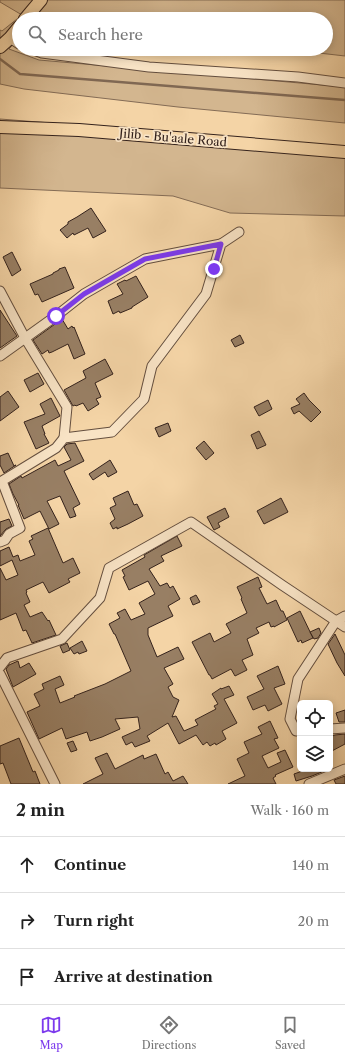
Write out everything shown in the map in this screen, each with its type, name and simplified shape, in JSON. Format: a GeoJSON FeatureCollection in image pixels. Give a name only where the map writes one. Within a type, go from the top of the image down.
{"type":"FeatureCollection","features":[{"type":"Feature","properties":{"kind":"main road"},"geometry":{"type":"LineString","coordinates":[[31,12],[41,0]]}},
{"type":"Feature","properties":{"kind":"main road","name":"Jilib - Bu'aale Road"},"geometry":{"type":"LineString","coordinates":[[0,127],[79,130],[345,152]]}},
{"type":"Feature","properties":{"kind":"street"},"geometry":{"type":"LineString","coordinates":[[65,56],[149,67],[298,77],[345,82]]}},
{"type":"Feature","properties":{"kind":"street"},"geometry":{"type":"LineString","coordinates":[[0,356],[84,294],[145,259],[221,244],[239,232]]}},
{"type":"Feature","properties":{"kind":"street"},"geometry":{"type":"LineString","coordinates":[[64,438],[112,432],[144,399],[152,366],[206,294],[221,244]]}},
{"type":"Feature","properties":{"kind":"street"},"geometry":{"type":"LineString","coordinates":[[0,291],[25,338],[66,407],[64,438],[56,448],[1,480],[20,528],[9,534],[5,540],[0,542]]}},
{"type":"Feature","properties":{"kind":"street"},"geometry":{"type":"LineString","coordinates":[[0,667],[7,658],[62,639],[100,598],[109,568],[191,522],[345,627]]}},
{"type":"Feature","properties":{"kind":"street"},"geometry":{"type":"LineString","coordinates":[[297,731],[290,719],[298,680],[336,621],[345,616]]}},
{"type":"Feature","properties":{"kind":"street"},"geometry":{"type":"LineString","coordinates":[[0,674],[55,784]]}},
{"type":"Feature","properties":{"kind":"street"},"geometry":{"type":"LineString","coordinates":[[333,729],[345,728]]}},
{"type":"Feature","properties":{"kind":"street"},"geometry":{"type":"LineString","coordinates":[[309,784],[345,769]]}},
{"type":"Feature","properties":{"kind":"shaded area"},"geometry":{"type":"Polygon","coordinates":[[[0,0],[345,0],[345,56],[333,55],[333,12],[17,12],[0,2],[0,0]]]}},
{"type":"Feature","properties":{"kind":"shaded area"},"geometry":{"type":"Polygon","coordinates":[[[12,23],[12,45],[9,49],[12,50],[12,56],[28,56],[39,60],[345,87],[345,123],[178,107],[24,89],[0,84],[0,30],[2,31],[12,23]]]}},
{"type":"Feature","properties":{"kind":"shaded area"},"geometry":{"type":"Polygon","coordinates":[[[0,119],[191,134],[345,150],[345,216],[230,213],[173,196],[0,188],[0,119]]]}},
{"type":"Feature","properties":{"kind":"building"},"geometry":{"type":"Polygon","coordinates":[[[91,208],[106,231],[93,238],[88,228],[74,235],[73,233],[67,238],[60,230],[68,224],[68,222],[91,208]]]}},
{"type":"Feature","properties":{"kind":"building"},"geometry":{"type":"Polygon","coordinates":[[[12,252],[21,270],[12,276],[3,257],[12,252]]]}},
{"type":"Feature","properties":{"kind":"building"},"geometry":{"type":"Polygon","coordinates":[[[65,267],[74,288],[42,302],[38,294],[35,295],[30,284],[65,267]]]}},
{"type":"Feature","properties":{"kind":"building"},"geometry":{"type":"Polygon","coordinates":[[[136,276],[148,297],[132,308],[113,314],[108,301],[123,294],[117,284],[136,276]]]}},
{"type":"Feature","properties":{"kind":"building"},"geometry":{"type":"Polygon","coordinates":[[[0,310],[17,336],[0,348],[0,310]]]}},
{"type":"Feature","properties":{"kind":"building"},"geometry":{"type":"Polygon","coordinates":[[[62,319],[68,329],[72,326],[73,328],[74,327],[85,354],[74,359],[68,344],[52,352],[49,353],[48,350],[42,354],[33,340],[62,319]]]}},
{"type":"Feature","properties":{"kind":"building"},"geometry":{"type":"Polygon","coordinates":[[[240,335],[244,343],[235,347],[231,340],[240,335]]]}},
{"type":"Feature","properties":{"kind":"building"},"geometry":{"type":"Polygon","coordinates":[[[105,359],[113,374],[95,383],[101,397],[96,399],[99,404],[88,411],[83,403],[73,406],[64,390],[86,378],[83,371],[105,359]]]}},
{"type":"Feature","properties":{"kind":"building"},"geometry":{"type":"Polygon","coordinates":[[[38,373],[44,384],[30,392],[24,380],[38,373]]]}},
{"type":"Feature","properties":{"kind":"building"},"geometry":{"type":"Polygon","coordinates":[[[8,391],[19,407],[0,421],[0,397],[8,391]]]}},
{"type":"Feature","properties":{"kind":"building"},"geometry":{"type":"Polygon","coordinates":[[[304,393],[321,412],[311,422],[299,411],[294,414],[291,408],[300,404],[296,399],[304,393]]]}},
{"type":"Feature","properties":{"kind":"building"},"geometry":{"type":"Polygon","coordinates":[[[51,398],[60,416],[42,426],[49,443],[36,449],[24,422],[45,414],[40,404],[51,398]]]}},
{"type":"Feature","properties":{"kind":"building"},"geometry":{"type":"Polygon","coordinates":[[[268,400],[272,409],[259,416],[254,407],[268,400]]]}},
{"type":"Feature","properties":{"kind":"building"},"geometry":{"type":"Polygon","coordinates":[[[168,423],[171,431],[159,437],[155,428],[168,423]]]}},
{"type":"Feature","properties":{"kind":"building"},"geometry":{"type":"Polygon","coordinates":[[[259,431],[266,445],[257,449],[251,435],[259,431]]]}},
{"type":"Feature","properties":{"kind":"building"},"geometry":{"type":"Polygon","coordinates":[[[204,441],[214,453],[206,460],[196,448],[204,441]]]}},
{"type":"Feature","properties":{"kind":"building"},"geometry":{"type":"Polygon","coordinates":[[[75,443],[84,461],[64,471],[80,504],[73,508],[76,516],[70,518],[60,496],[47,501],[59,524],[49,529],[40,511],[24,519],[9,484],[21,476],[22,478],[55,460],[58,466],[71,460],[64,447],[67,444],[75,443]]]}},
{"type":"Feature","properties":{"kind":"building"},"geometry":{"type":"Polygon","coordinates":[[[8,453],[14,466],[16,465],[4,473],[0,465],[0,456],[8,453]]]}},
{"type":"Feature","properties":{"kind":"building"},"geometry":{"type":"Polygon","coordinates":[[[110,460],[117,472],[108,477],[105,472],[93,480],[89,474],[110,460]]]}},
{"type":"Feature","properties":{"kind":"building"},"geometry":{"type":"Polygon","coordinates":[[[128,491],[134,505],[137,504],[143,516],[117,529],[117,527],[113,529],[110,523],[115,519],[110,508],[116,505],[113,498],[128,491]]]}},
{"type":"Feature","properties":{"kind":"building"},"geometry":{"type":"Polygon","coordinates":[[[281,498],[288,512],[264,524],[257,511],[281,498]]]}},
{"type":"Feature","properties":{"kind":"building"},"geometry":{"type":"Polygon","coordinates":[[[225,508],[229,517],[218,523],[220,527],[214,530],[207,517],[225,508]]]}},
{"type":"Feature","properties":{"kind":"building"},"geometry":{"type":"Polygon","coordinates":[[[9,519],[12,526],[6,529],[0,536],[0,522],[9,519]]]}},
{"type":"Feature","properties":{"kind":"building"},"geometry":{"type":"Polygon","coordinates":[[[48,528],[63,563],[73,558],[80,573],[68,579],[70,582],[49,593],[43,582],[26,590],[30,602],[24,605],[30,617],[42,612],[48,621],[49,620],[56,635],[32,643],[26,630],[23,631],[16,613],[0,620],[0,568],[6,580],[18,575],[12,560],[0,566],[0,551],[9,547],[13,557],[18,555],[20,561],[35,555],[29,541],[33,539],[31,536],[48,528]]]}},
{"type":"Feature","properties":{"kind":"building"},"geometry":{"type":"Polygon","coordinates":[[[177,536],[182,546],[161,556],[164,561],[149,569],[160,586],[167,583],[170,588],[173,586],[180,599],[168,606],[173,616],[148,628],[148,635],[157,657],[178,647],[184,659],[164,668],[173,684],[168,687],[173,697],[179,700],[172,717],[176,716],[184,731],[198,725],[195,720],[216,709],[214,706],[218,704],[212,694],[221,688],[229,686],[234,695],[224,699],[237,723],[222,731],[226,739],[216,745],[215,743],[210,746],[207,742],[203,745],[196,735],[179,744],[168,723],[147,736],[150,741],[135,747],[132,742],[126,745],[122,737],[140,729],[138,717],[115,719],[120,729],[90,741],[87,732],[66,739],[62,728],[39,739],[27,712],[40,706],[34,694],[44,689],[42,684],[60,676],[64,685],[55,689],[60,703],[131,671],[109,624],[120,618],[117,613],[125,609],[131,620],[145,614],[139,603],[155,594],[148,581],[129,590],[123,577],[125,576],[122,570],[177,536]]]}},
{"type":"Feature","properties":{"kind":"building"},"geometry":{"type":"Polygon","coordinates":[[[258,577],[262,587],[259,588],[267,604],[276,600],[287,620],[274,627],[271,627],[269,622],[256,628],[259,633],[247,639],[253,655],[242,660],[247,670],[235,676],[231,669],[212,679],[192,642],[210,633],[214,642],[231,633],[226,624],[247,613],[237,587],[258,577]]]}},
{"type":"Feature","properties":{"kind":"building"},"geometry":{"type":"Polygon","coordinates":[[[196,595],[200,602],[193,605],[190,598],[196,595]]]}},
{"type":"Feature","properties":{"kind":"building"},"geometry":{"type":"Polygon","coordinates":[[[300,611],[313,638],[302,643],[301,640],[298,642],[287,618],[300,611]]]}},
{"type":"Feature","properties":{"kind":"building"},"geometry":{"type":"Polygon","coordinates":[[[319,628],[321,633],[318,638],[314,639],[310,632],[319,628]]]}},
{"type":"Feature","properties":{"kind":"building"},"geometry":{"type":"Polygon","coordinates":[[[335,634],[345,655],[345,676],[328,644],[335,634]]]}},
{"type":"Feature","properties":{"kind":"building"},"geometry":{"type":"Polygon","coordinates":[[[82,641],[87,651],[74,654],[70,648],[82,641]]]}},
{"type":"Feature","properties":{"kind":"building"},"geometry":{"type":"Polygon","coordinates":[[[67,643],[70,650],[63,653],[60,646],[67,643]]]}},
{"type":"Feature","properties":{"kind":"building"},"geometry":{"type":"Polygon","coordinates":[[[18,661],[20,668],[29,663],[36,674],[13,687],[6,669],[9,665],[18,661]]]}},
{"type":"Feature","properties":{"kind":"building"},"geometry":{"type":"Polygon","coordinates":[[[278,666],[285,684],[274,688],[282,704],[268,711],[265,705],[253,710],[247,697],[264,689],[257,676],[278,666]]]}},
{"type":"Feature","properties":{"kind":"building"},"geometry":{"type":"Polygon","coordinates":[[[345,710],[345,722],[339,722],[336,713],[345,710]]]}},
{"type":"Feature","properties":{"kind":"building"},"geometry":{"type":"Polygon","coordinates":[[[270,721],[278,738],[274,739],[279,748],[262,756],[268,768],[281,762],[277,753],[285,750],[293,767],[275,775],[276,776],[273,778],[276,784],[228,784],[245,776],[237,759],[249,753],[244,742],[262,734],[258,727],[270,721]]]}},
{"type":"Feature","properties":{"kind":"building"},"geometry":{"type":"Polygon","coordinates":[[[345,734],[345,744],[333,750],[333,736],[345,734]]]}},
{"type":"Feature","properties":{"kind":"building"},"geometry":{"type":"Polygon","coordinates":[[[19,738],[33,772],[35,771],[40,784],[11,784],[3,763],[0,764],[0,746],[19,738]]]}},
{"type":"Feature","properties":{"kind":"building"},"geometry":{"type":"Polygon","coordinates":[[[73,741],[77,750],[71,752],[67,743],[73,741]]]}},
{"type":"Feature","properties":{"kind":"building"},"geometry":{"type":"Polygon","coordinates":[[[107,753],[115,769],[143,755],[144,759],[156,754],[165,774],[168,772],[173,781],[183,776],[188,784],[83,784],[103,774],[95,758],[107,753]]]}},
{"type":"Feature","properties":{"kind":"building"},"geometry":{"type":"Polygon","coordinates":[[[300,772],[322,772],[296,781],[294,774],[300,772]]]}},
{"type":"Feature","properties":{"kind":"building"},"geometry":{"type":"Polygon","coordinates":[[[345,776],[345,784],[336,784],[334,780],[345,776]]]}},
{"type":"Feature","properties":{"kind":"waterway"},"geometry":{"type":"LineString","coordinates":[[0,59],[20,74],[345,100]]}},
{"type":"Feature","properties":{"kind":"route"},"geometry":{"type":"LineString","coordinates":[[56,316],[84,294],[145,259],[221,244],[214,269]]}}]}
